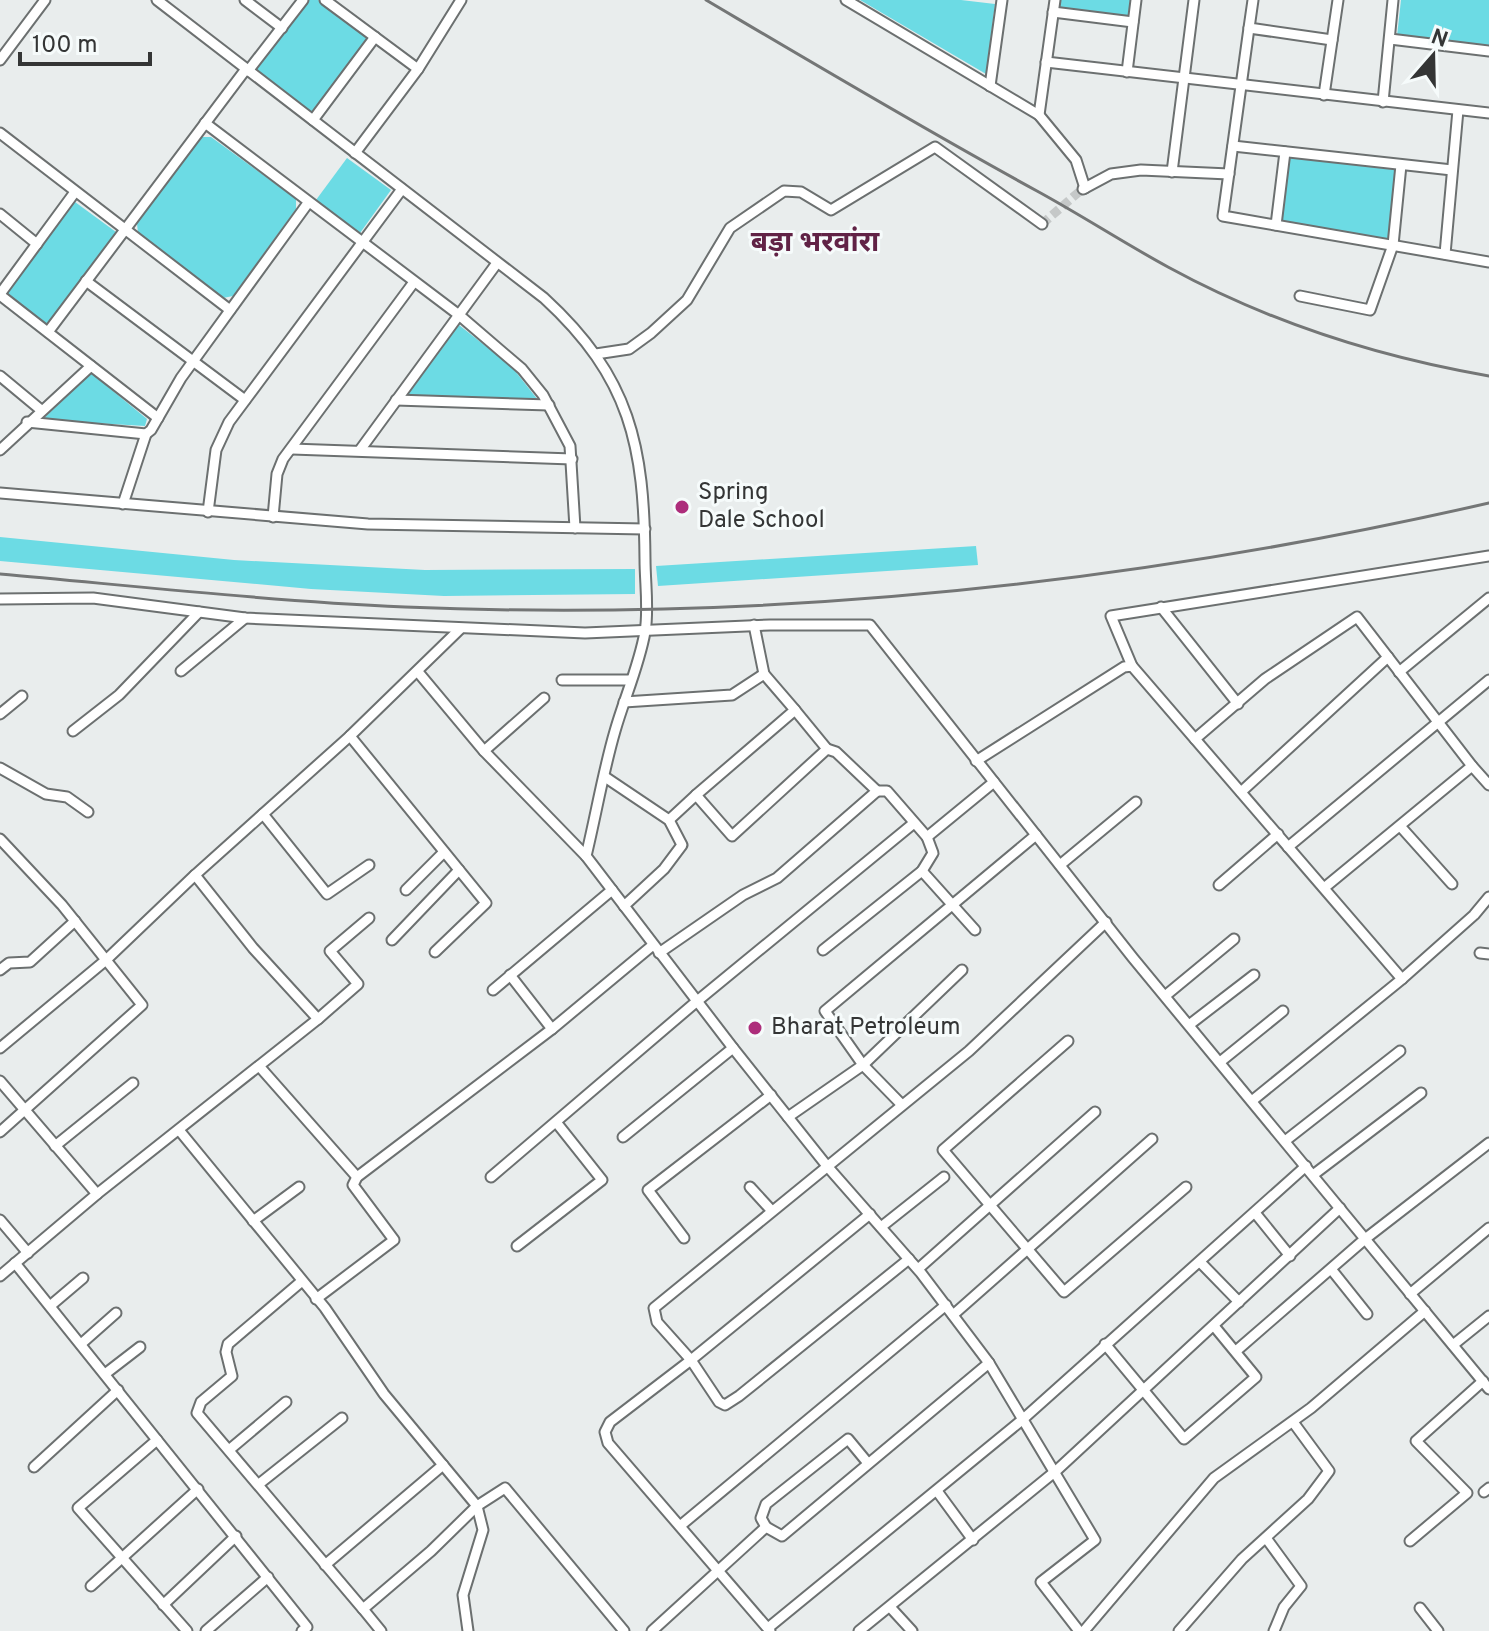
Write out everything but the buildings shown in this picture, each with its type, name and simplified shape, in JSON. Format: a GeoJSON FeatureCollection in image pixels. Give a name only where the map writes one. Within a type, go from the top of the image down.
{"type":"FeatureCollection","features":[{"type":"Feature","properties":{"kind":"street"},"geometry":{"type":"LineString","coordinates":[[0,60],[45,0]]}},
{"type":"Feature","properties":{"kind":"street"},"geometry":{"type":"LineString","coordinates":[[157,0],[568,321],[596,354],[625,410],[639,453],[645,529],[645,631],[586,856]]}},
{"type":"Feature","properties":{"kind":"street"},"geometry":{"type":"LineString","coordinates":[[245,0],[282,28]]}},
{"type":"Feature","properties":{"kind":"street"},"geometry":{"type":"LineString","coordinates":[[48,332],[205,123],[303,0]]}},
{"type":"Feature","properties":{"kind":"street"},"geometry":{"type":"LineString","coordinates":[[325,0],[418,69]]}},
{"type":"Feature","properties":{"kind":"street"},"geometry":{"type":"LineString","coordinates":[[990,86],[1002,0]]}},
{"type":"Feature","properties":{"kind":"street"},"geometry":{"type":"LineString","coordinates":[[1039,115],[1055,0]]}},
{"type":"Feature","properties":{"kind":"street"},"geometry":{"type":"LineString","coordinates":[[1127,72],[1136,0]]}},
{"type":"Feature","properties":{"kind":"street"},"geometry":{"type":"LineString","coordinates":[[1172,172],[1194,0]]}},
{"type":"Feature","properties":{"kind":"street"},"geometry":{"type":"LineString","coordinates":[[1253,0],[1223,216],[1489,262]]}},
{"type":"Feature","properties":{"kind":"street"},"geometry":{"type":"LineString","coordinates":[[1324,95],[1338,0]]}},
{"type":"Feature","properties":{"kind":"street"},"geometry":{"type":"LineString","coordinates":[[1383,102],[1393,0]]}},
{"type":"Feature","properties":{"kind":"street"},"geometry":{"type":"LineString","coordinates":[[850,1],[1039,115],[1076,160],[1082,189],[1111,174],[1229,174]]}},
{"type":"Feature","properties":{"kind":"street"},"geometry":{"type":"LineString","coordinates":[[355,153],[418,69],[456,2]]}},
{"type":"Feature","properties":{"kind":"street"},"geometry":{"type":"LineString","coordinates":[[1053,12],[1133,22]]}},
{"type":"Feature","properties":{"kind":"street"},"geometry":{"type":"LineString","coordinates":[[1249,28],[1332,40]]}},
{"type":"Feature","properties":{"kind":"street"},"geometry":{"type":"LineString","coordinates":[[313,120],[375,37]]}},
{"type":"Feature","properties":{"kind":"street"},"geometry":{"type":"LineString","coordinates":[[1390,39],[1489,51]]}},
{"type":"Feature","properties":{"kind":"street"},"geometry":{"type":"LineString","coordinates":[[1046,62],[1489,113]]}},
{"type":"Feature","properties":{"kind":"street"},"geometry":{"type":"LineString","coordinates":[[1445,254],[1458,110]]}},
{"type":"Feature","properties":{"kind":"street"},"geometry":{"type":"LineString","coordinates":[[205,123],[459,315],[522,369],[549,405],[570,446],[575,528]]}},
{"type":"Feature","properties":{"kind":"street"},"geometry":{"type":"LineString","coordinates":[[0,133],[230,310]]}},
{"type":"Feature","properties":{"kind":"street"},"geometry":{"type":"LineString","coordinates":[[1233,146],[1452,170]]}},
{"type":"Feature","properties":{"kind":"street"},"geometry":{"type":"LineString","coordinates":[[596,354],[629,349],[651,333],[687,300],[730,228],[784,191],[801,192],[831,210],[935,147],[1042,224]]}},
{"type":"Feature","properties":{"kind":"street"},"geometry":{"type":"LineString","coordinates":[[1276,225],[1285,152]]}},
{"type":"Feature","properties":{"kind":"street"},"geometry":{"type":"LineString","coordinates":[[1300,296],[1370,310],[1393,245],[1401,165]]}},
{"type":"Feature","properties":{"kind":"street"},"geometry":{"type":"LineString","coordinates":[[208,512],[216,450],[245,400],[402,189]]}},
{"type":"Feature","properties":{"kind":"street"},"geometry":{"type":"LineString","coordinates":[[75,192],[0,294],[158,418]]}},
{"type":"Feature","properties":{"kind":"street"},"geometry":{"type":"LineString","coordinates":[[123,504],[146,434],[193,361],[308,203]]}},
{"type":"Feature","properties":{"kind":"street"},"geometry":{"type":"LineString","coordinates":[[0,214],[37,244]]}},
{"type":"Feature","properties":{"kind":"street"},"geometry":{"type":"LineString","coordinates":[[360,450],[497,263]]}},
{"type":"Feature","properties":{"kind":"street"},"geometry":{"type":"LineString","coordinates":[[86,281],[245,400]]}},
{"type":"Feature","properties":{"kind":"street"},"geometry":{"type":"LineString","coordinates":[[273,517],[277,474],[292,449],[414,282]]}},
{"type":"Feature","properties":{"kind":"street"},"geometry":{"type":"LineString","coordinates":[[0,450],[91,366]]}},
{"type":"Feature","properties":{"kind":"street"},"geometry":{"type":"LineString","coordinates":[[0,376],[41,410]]}},
{"type":"Feature","properties":{"kind":"street"},"geometry":{"type":"LineString","coordinates":[[396,400],[549,405]]}},
{"type":"Feature","properties":{"kind":"street"},"geometry":{"type":"LineString","coordinates":[[27,422],[146,434]]}},
{"type":"Feature","properties":{"kind":"street"},"geometry":{"type":"LineString","coordinates":[[292,449],[572,459]]}},
{"type":"Feature","properties":{"kind":"street"},"geometry":{"type":"LineString","coordinates":[[0,493],[368,524],[645,529]]}},
{"type":"Feature","properties":{"kind":"street"},"geometry":{"type":"LineString","coordinates":[[1402,979],[1132,666],[1111,616],[1489,556]]}},
{"type":"Feature","properties":{"kind":"street"},"geometry":{"type":"LineString","coordinates":[[0,599],[93,598],[245,618],[460,629],[645,631],[754,625],[870,625],[1165,996],[1486,1385],[1416,1441],[1467,1493],[1410,1541]]}},
{"type":"Feature","properties":{"kind":"street"},"geometry":{"type":"LineString","coordinates":[[1399,672],[1489,598]]}},
{"type":"Feature","properties":{"kind":"street"},"geometry":{"type":"LineString","coordinates":[[1161,607],[1238,704]]}},
{"type":"Feature","properties":{"kind":"street"},"geometry":{"type":"LineString","coordinates":[[73,731],[119,695],[199,612]]}},
{"type":"Feature","properties":{"kind":"street"},"geometry":{"type":"LineString","coordinates":[[1195,739],[1265,679],[1357,617],[1472,766],[1487,780]]}},
{"type":"Feature","properties":{"kind":"street"},"geometry":{"type":"LineString","coordinates":[[181,671],[245,618]]}},
{"type":"Feature","properties":{"kind":"street"},"geometry":{"type":"LineString","coordinates":[[754,625],[764,674],[827,749],[836,752],[877,791]]}},
{"type":"Feature","properties":{"kind":"street"},"geometry":{"type":"LineString","coordinates":[[0,1048],[106,960],[195,875],[350,736],[460,629]]}},
{"type":"Feature","properties":{"kind":"street"},"geometry":{"type":"LineString","coordinates":[[1241,792],[1388,657]]}},
{"type":"Feature","properties":{"kind":"street"},"geometry":{"type":"LineString","coordinates":[[976,761],[1124,667],[1132,666]]}},
{"type":"Feature","properties":{"kind":"street"},"geometry":{"type":"LineString","coordinates":[[418,672],[484,751],[586,856],[696,1002],[827,1166],[918,1269],[989,1363],[1057,1470],[1095,1540],[1041,1582],[1082,1631],[1214,1478],[1293,1422],[1425,1311]]}},
{"type":"Feature","properties":{"kind":"street"},"geometry":{"type":"LineString","coordinates":[[624,702],[732,695],[764,674]]}},
{"type":"Feature","properties":{"kind":"street"},"geometry":{"type":"LineString","coordinates":[[562,680],[630,680]]}},
{"type":"Feature","properties":{"kind":"street"},"geometry":{"type":"LineString","coordinates":[[1288,847],[1489,680]]}},
{"type":"Feature","properties":{"kind":"street"},"geometry":{"type":"LineString","coordinates":[[0,714],[22,696]]}},
{"type":"Feature","properties":{"kind":"street"},"geometry":{"type":"LineString","coordinates":[[484,751],[544,698]]}},
{"type":"Feature","properties":{"kind":"street"},"geometry":{"type":"LineString","coordinates":[[669,820],[795,710]]}},
{"type":"Feature","properties":{"kind":"street"},"geometry":{"type":"LineString","coordinates":[[350,736],[486,903],[435,952]]}},
{"type":"Feature","properties":{"kind":"street"},"geometry":{"type":"LineString","coordinates":[[696,795],[732,836],[827,749]]}},
{"type":"Feature","properties":{"kind":"street"},"geometry":{"type":"LineString","coordinates":[[1324,888],[1472,766]]}},
{"type":"Feature","properties":{"kind":"street"},"geometry":{"type":"LineString","coordinates":[[0,768],[46,794],[67,797],[88,812]]}},
{"type":"Feature","properties":{"kind":"street"},"geometry":{"type":"LineString","coordinates":[[605,777],[669,820],[682,845],[664,869],[624,906]]}},
{"type":"Feature","properties":{"kind":"street"},"geometry":{"type":"LineString","coordinates":[[927,837],[994,782]]}},
{"type":"Feature","properties":{"kind":"street"},"geometry":{"type":"LineString","coordinates":[[316,1299],[394,1240],[358,1194],[353,1185],[357,1177],[656,949],[743,895],[777,878],[877,791],[887,791],[927,837],[933,853],[922,871],[823,950]]}},
{"type":"Feature","properties":{"kind":"street"},"geometry":{"type":"LineString","coordinates":[[1060,865],[1136,802]]}},
{"type":"Feature","properties":{"kind":"street"},"geometry":{"type":"LineString","coordinates":[[263,814],[327,894],[369,865]]}},
{"type":"Feature","properties":{"kind":"street"},"geometry":{"type":"LineString","coordinates":[[491,1177],[696,1002],[914,823]]}},
{"type":"Feature","properties":{"kind":"street"},"geometry":{"type":"LineString","coordinates":[[1400,826],[1452,884]]}},
{"type":"Feature","properties":{"kind":"street"},"geometry":{"type":"LineString","coordinates":[[1219,885],[1278,834]]}},
{"type":"Feature","properties":{"kind":"street"},"geometry":{"type":"LineString","coordinates":[[902,1105],[863,1065],[825,1011],[1036,835]]}},
{"type":"Feature","properties":{"kind":"street"},"geometry":{"type":"LineString","coordinates":[[0,839],[75,921],[142,1005],[0,1132]]}},
{"type":"Feature","properties":{"kind":"street"},"geometry":{"type":"LineString","coordinates":[[406,890],[444,852]]}},
{"type":"Feature","properties":{"kind":"street"},"geometry":{"type":"LineString","coordinates":[[392,940],[459,870]]}},
{"type":"Feature","properties":{"kind":"street"},"geometry":{"type":"LineString","coordinates":[[922,871],[975,930]]}},
{"type":"Feature","properties":{"kind":"street"},"geometry":{"type":"LineString","coordinates":[[195,875],[253,948],[318,1019]]}},
{"type":"Feature","properties":{"kind":"street"},"geometry":{"type":"LineString","coordinates":[[493,990],[612,890]]}},
{"type":"Feature","properties":{"kind":"street"},"geometry":{"type":"LineString","coordinates":[[1253,1100],[1402,979],[1489,898]]}},
{"type":"Feature","properties":{"kind":"street"},"geometry":{"type":"LineString","coordinates":[[0,1276],[358,984],[330,951],[369,918]]}},
{"type":"Feature","properties":{"kind":"street"},"geometry":{"type":"LineString","coordinates":[[0,970],[9,963],[30,962],[75,921]]}},
{"type":"Feature","properties":{"kind":"street"},"geometry":{"type":"LineString","coordinates":[[909,1259],[725,1405],[657,1322],[654,1308],[969,1051],[1106,922]]}},
{"type":"Feature","properties":{"kind":"street"},"geometry":{"type":"LineString","coordinates":[[1165,996],[1234,939]]}},
{"type":"Feature","properties":{"kind":"street"},"geometry":{"type":"LineString","coordinates":[[788,1117],[863,1065],[962,970]]}},
{"type":"Feature","properties":{"kind":"street"},"geometry":{"type":"LineString","coordinates":[[510,975],[552,1029]]}},
{"type":"Feature","properties":{"kind":"street"},"geometry":{"type":"LineString","coordinates":[[1189,1025],[1254,975]]}},
{"type":"Feature","properties":{"kind":"street"},"geometry":{"type":"LineString","coordinates":[[1220,1062],[1283,1011]]}},
{"type":"Feature","properties":{"kind":"street"},"geometry":{"type":"LineString","coordinates":[[1068,1041],[943,1150],[1064,1292],[1186,1187]]}},
{"type":"Feature","properties":{"kind":"street"},"geometry":{"type":"LineString","coordinates":[[623,1137],[733,1048]]}},
{"type":"Feature","properties":{"kind":"street"},"geometry":{"type":"LineString","coordinates":[[1285,1141],[1400,1051]]}},
{"type":"Feature","properties":{"kind":"street"},"geometry":{"type":"LineString","coordinates":[[259,1066],[357,1177]]}},
{"type":"Feature","properties":{"kind":"street"},"geometry":{"type":"LineString","coordinates":[[0,1081],[97,1194]]}},
{"type":"Feature","properties":{"kind":"street"},"geometry":{"type":"LineString","coordinates":[[55,1146],[133,1083]]}},
{"type":"Feature","properties":{"kind":"street"},"geometry":{"type":"LineString","coordinates":[[870,1214],[610,1422],[605,1432],[608,1443],[769,1630],[937,1491],[1309,1170],[1421,1093]]}},
{"type":"Feature","properties":{"kind":"street"},"geometry":{"type":"LineString","coordinates":[[684,1238],[648,1190],[771,1095]]}},
{"type":"Feature","properties":{"kind":"street"},"geometry":{"type":"LineString","coordinates":[[918,1269],[1095,1112]]}},
{"type":"Feature","properties":{"kind":"street"},"geometry":{"type":"LineString","coordinates":[[517,1246],[602,1180],[556,1122]]}},
{"type":"Feature","properties":{"kind":"street"},"geometry":{"type":"LineString","coordinates":[[179,1130],[316,1299],[384,1394],[477,1506],[483,1530],[463,1595],[468,1631]]}},
{"type":"Feature","properties":{"kind":"street"},"geometry":{"type":"LineString","coordinates":[[953,1315],[1152,1139]]}},
{"type":"Feature","properties":{"kind":"street"},"geometry":{"type":"LineString","coordinates":[[1236,1351],[1365,1239],[1489,1143]]}},
{"type":"Feature","properties":{"kind":"street"},"geometry":{"type":"LineString","coordinates":[[881,1227],[944,1177]]}},
{"type":"Feature","properties":{"kind":"street"},"geometry":{"type":"LineString","coordinates":[[253,1221],[299,1187]]}},
{"type":"Feature","properties":{"kind":"street"},"geometry":{"type":"LineString","coordinates":[[750,1187],[772,1211]]}},
{"type":"Feature","properties":{"kind":"street"},"geometry":{"type":"LineString","coordinates":[[859,1631],[1057,1470],[1340,1208]]}},
{"type":"Feature","properties":{"kind":"street"},"geometry":{"type":"LineString","coordinates":[[1256,1214],[1290,1256]]}},
{"type":"Feature","properties":{"kind":"street"},"geometry":{"type":"LineString","coordinates":[[0,1220],[28,1253]]}},
{"type":"Feature","properties":{"kind":"street"},"geometry":{"type":"LineString","coordinates":[[1410,1294],[1489,1228]]}},
{"type":"Feature","properties":{"kind":"street"},"geometry":{"type":"LineString","coordinates":[[1200,1262],[1239,1302]]}},
{"type":"Feature","properties":{"kind":"street"},"geometry":{"type":"LineString","coordinates":[[15,1263],[307,1627],[302,1631]]}},
{"type":"Feature","properties":{"kind":"street"},"geometry":{"type":"LineString","coordinates":[[1331,1269],[1367,1314]]}},
{"type":"Feature","properties":{"kind":"street"},"geometry":{"type":"LineString","coordinates":[[50,1306],[83,1278]]}},
{"type":"Feature","properties":{"kind":"street"},"geometry":{"type":"LineString","coordinates":[[302,1281],[228,1344],[226,1352],[232,1376],[198,1406],[198,1416],[381,1631]]}},
{"type":"Feature","properties":{"kind":"street"},"geometry":{"type":"LineString","coordinates":[[680,1526],[946,1305]]}},
{"type":"Feature","properties":{"kind":"street"},"geometry":{"type":"LineString","coordinates":[[81,1344],[116,1313]]}},
{"type":"Feature","properties":{"kind":"street"},"geometry":{"type":"LineString","coordinates":[[1453,1345],[1489,1316]]}},
{"type":"Feature","properties":{"kind":"street"},"geometry":{"type":"LineString","coordinates":[[1105,1344],[1184,1439],[1256,1377],[1214,1326]]}},
{"type":"Feature","properties":{"kind":"street"},"geometry":{"type":"LineString","coordinates":[[105,1374],[140,1347]]}},
{"type":"Feature","properties":{"kind":"street"},"geometry":{"type":"LineString","coordinates":[[867,1462],[848,1439],[766,1504],[761,1518],[766,1527],[782,1536],[989,1363]]}},
{"type":"Feature","properties":{"kind":"street"},"geometry":{"type":"LineString","coordinates":[[34,1467],[118,1390]]}},
{"type":"Feature","properties":{"kind":"street"},"geometry":{"type":"LineString","coordinates":[[229,1450],[286,1402]]}},
{"type":"Feature","properties":{"kind":"street"},"geometry":{"type":"LineString","coordinates":[[259,1484],[342,1418]]}},
{"type":"Feature","properties":{"kind":"street"},"geometry":{"type":"LineString","coordinates":[[1179,1631],[1266,1538],[1308,1499],[1329,1471],[1293,1422]]}},
{"type":"Feature","properties":{"kind":"street"},"geometry":{"type":"LineString","coordinates":[[157,1440],[78,1508],[187,1631]]}},
{"type":"Feature","properties":{"kind":"street"},"geometry":{"type":"LineString","coordinates":[[325,1565],[443,1465]]}},
{"type":"Feature","properties":{"kind":"street"},"geometry":{"type":"LineString","coordinates":[[363,1609],[431,1551],[477,1506],[505,1488],[624,1631]]}},
{"type":"Feature","properties":{"kind":"street"},"geometry":{"type":"LineString","coordinates":[[91,1586],[198,1489]]}},
{"type":"Feature","properties":{"kind":"street"},"geometry":{"type":"LineString","coordinates":[[937,1491],[973,1540]]}},
{"type":"Feature","properties":{"kind":"street"},"geometry":{"type":"LineString","coordinates":[[652,1631],[766,1527]]}},
{"type":"Feature","properties":{"kind":"street"},"geometry":{"type":"LineString","coordinates":[[163,1605],[236,1536]]}},
{"type":"Feature","properties":{"kind":"street"},"geometry":{"type":"LineString","coordinates":[[1266,1538],[1301,1586],[1284,1607],[1274,1631]]}},
{"type":"Feature","properties":{"kind":"street"},"geometry":{"type":"LineString","coordinates":[[206,1631],[268,1577]]}},
{"type":"Feature","properties":{"kind":"street"},"geometry":{"type":"LineString","coordinates":[[890,1607],[912,1631]]}},
{"type":"Feature","properties":{"kind":"street"},"geometry":{"type":"LineString","coordinates":[[1420,1608],[1438,1631]]}},
{"type":"Feature","properties":{"kind":"shaded area"},"geometry":{"type":"Polygon","coordinates":[[[308,0],[318,0],[369,39],[312,113],[255,70],[308,0]]]}},
{"type":"Feature","properties":{"kind":"shaded area"},"geometry":{"type":"Polygon","coordinates":[[[860,0],[961,0],[995,4],[986,74],[860,0]]]}},
{"type":"Feature","properties":{"kind":"shaded area"},"geometry":{"type":"Polygon","coordinates":[[[1060,0],[1130,0],[1128,17],[1059,8],[1060,0]]]}},
{"type":"Feature","properties":{"kind":"shaded area"},"geometry":{"type":"Polygon","coordinates":[[[1401,0],[1489,0],[1489,45],[1397,36],[1401,0]]]}},
{"type":"Feature","properties":{"kind":"shaded area"},"geometry":{"type":"Polygon","coordinates":[[[202,137],[211,137],[296,199],[296,209],[233,296],[223,298],[138,234],[137,223],[202,137]]]}},
{"type":"Feature","properties":{"kind":"shaded area"},"geometry":{"type":"Polygon","coordinates":[[[1289,157],[1397,170],[1390,241],[1280,221],[1289,157]]]}},
{"type":"Feature","properties":{"kind":"shaded area"},"geometry":{"type":"Polygon","coordinates":[[[347,158],[391,190],[360,233],[316,200],[347,158]]]}},
{"type":"Feature","properties":{"kind":"shaded area"},"geometry":{"type":"Polygon","coordinates":[[[75,202],[116,232],[48,326],[7,293],[75,202]]]}},
{"type":"Feature","properties":{"kind":"shaded area"},"geometry":{"type":"Polygon","coordinates":[[[459,325],[512,367],[538,400],[406,397],[459,325]]]}},
{"type":"Feature","properties":{"kind":"shaded area"},"geometry":{"type":"Polygon","coordinates":[[[91,373],[147,419],[145,426],[42,420],[91,373]]]}},
{"type":"Feature","properties":{"kind":"shaded area"},"geometry":{"type":"Polygon","coordinates":[[[0,537],[234,560],[425,570],[635,569],[635,594],[444,596],[311,589],[0,561],[0,537]]]}},
{"type":"Feature","properties":{"kind":"shaded area"},"geometry":{"type":"Polygon","coordinates":[[[976,546],[978,565],[658,586],[656,566],[976,546]]]}},
{"type":"Feature","properties":{"kind":"tunnel"},"geometry":{"type":"LineString","coordinates":[[1042,224],[1080,191]]}},
{"type":"Feature","properties":{"kind":"railway"},"geometry":{"type":"LineString","coordinates":[[706,0],[912,121],[1206,286],[1324,335],[1406,359],[1489,376]]}},
{"type":"Feature","properties":{"kind":"railway"},"geometry":{"type":"LineString","coordinates":[[0,574],[405,607],[542,610],[815,602],[951,591],[1221,556],[1489,503]]}},
{"type":"Feature","properties":{"kind":"place","name":"Spring Dale School"},"geometry":{"type":"Point","coordinates":[682,507]}},
{"type":"Feature","properties":{"kind":"place","name":"Bharat Petroleum"},"geometry":{"type":"Point","coordinates":[755,1028]}},
{"type":"Feature","properties":{"kind":"district","name":"बड़ा भरवांरा"},"geometry":{"type":"Point","coordinates":[815,244]}}]}
